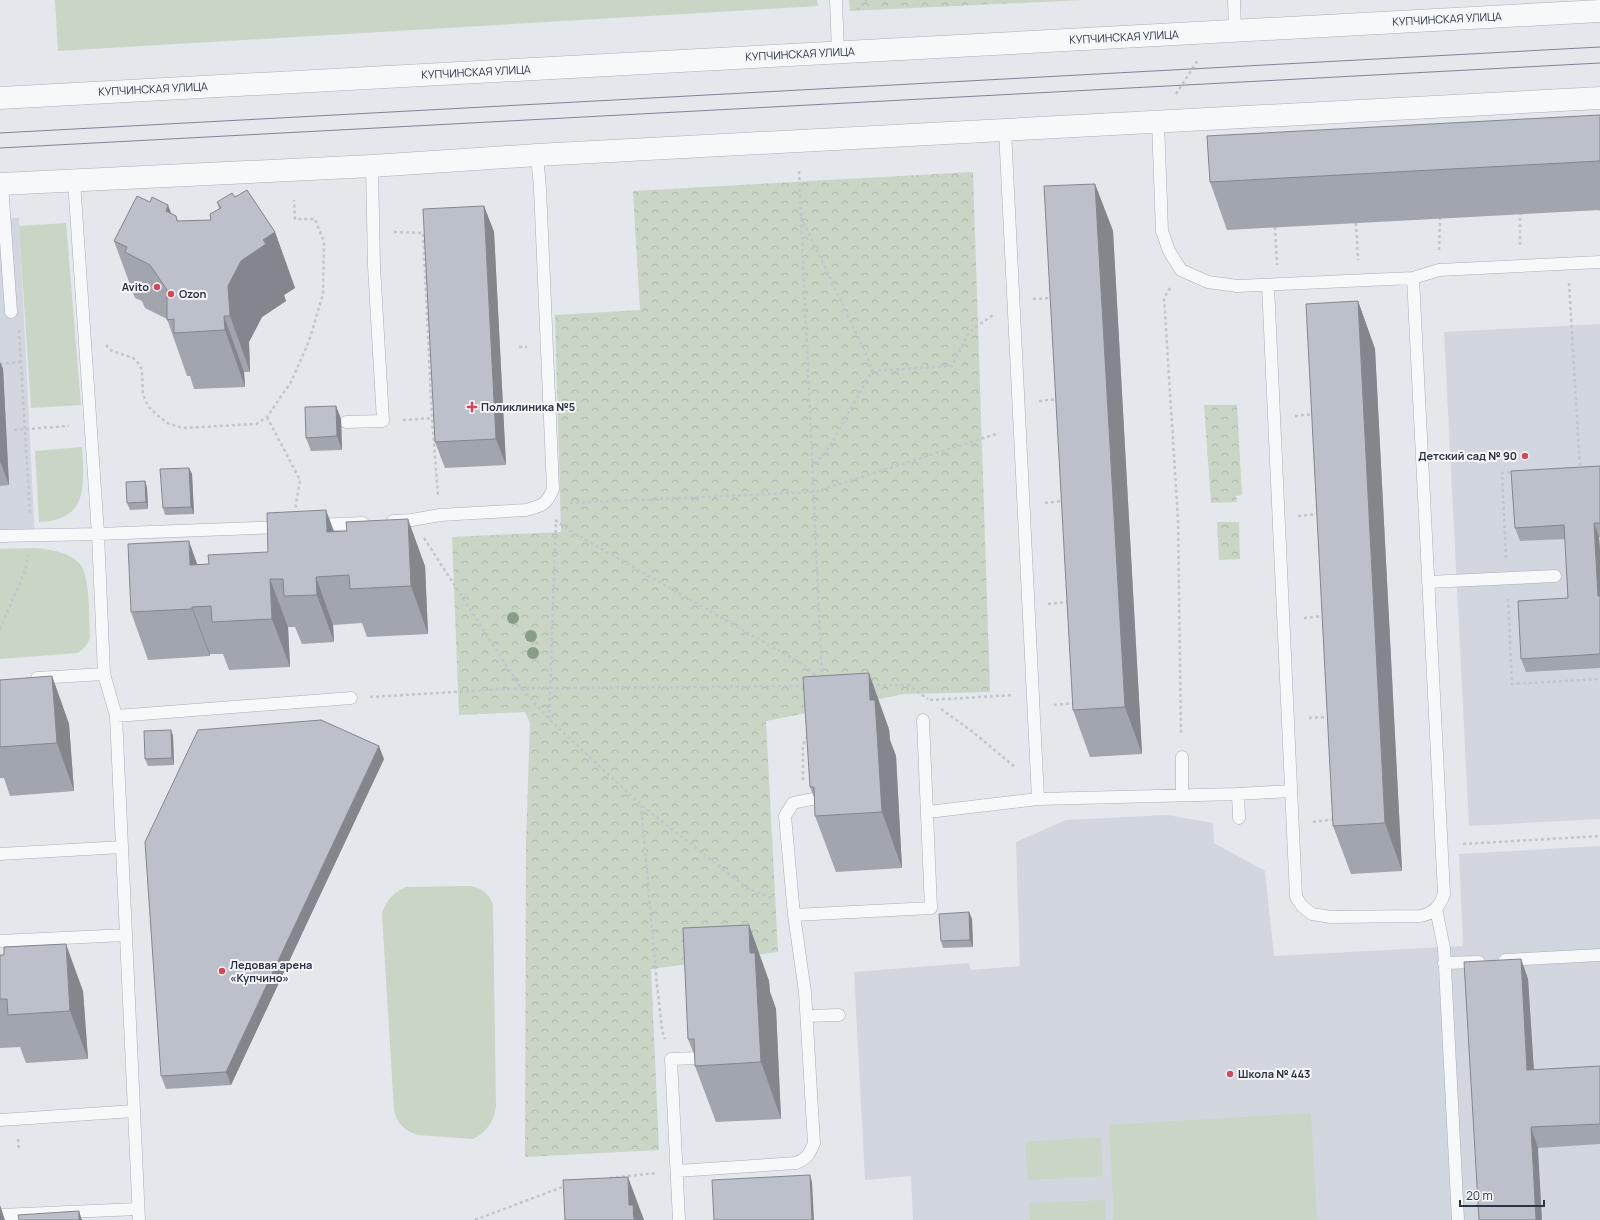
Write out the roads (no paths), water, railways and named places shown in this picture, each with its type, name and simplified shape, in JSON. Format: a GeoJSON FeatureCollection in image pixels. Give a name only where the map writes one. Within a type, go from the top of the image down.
{"type":"FeatureCollection","features":[{"type":"Feature","properties":{"kind":"street","name":"КУПЧИНСКАЯ УЛИЦА"},"geometry":{"type":"LineString","coordinates":[[0,98],[1600,11]]}},
{"type":"Feature","properties":{"kind":"street"},"geometry":{"type":"LineString","coordinates":[[1,184],[372,166],[537,155],[1600,98]]}},
{"type":"Feature","properties":{"kind":"lane"},"geometry":{"type":"LineString","coordinates":[[836,0],[838,52]]}},
{"type":"Feature","properties":{"kind":"lane"},"geometry":{"type":"LineString","coordinates":[[1225,31],[1234,0]]}},
{"type":"Feature","properties":{"kind":"lane"},"geometry":{"type":"LineString","coordinates":[[1158,122],[1162,230],[1169,251],[1181,270],[1208,282],[1238,286],[1413,278],[1439,270],[1600,262]]}},
{"type":"Feature","properties":{"kind":"lane"},"geometry":{"type":"LineString","coordinates":[[1005,130],[1038,799]]}},
{"type":"Feature","properties":{"kind":"lane"},"geometry":{"type":"LineString","coordinates":[[0,536],[98,534],[412,520],[440,515],[526,510],[540,506],[548,499],[553,488],[540,188],[537,155]]}},
{"type":"Feature","properties":{"kind":"lane"},"geometry":{"type":"LineString","coordinates":[[346,422],[383,421],[372,166]]}},
{"type":"Feature","properties":{"kind":"lane"},"geometry":{"type":"LineString","coordinates":[[0,1215],[139,1214],[116,716],[104,674],[98,534],[74,181]]}},
{"type":"Feature","properties":{"kind":"lane"},"geometry":{"type":"LineString","coordinates":[[1,184],[11,312]]}},
{"type":"Feature","properties":{"kind":"lane"},"geometry":{"type":"LineString","coordinates":[[1273,284],[1274,419],[1296,897],[1302,906],[1312,914],[1331,918],[1421,916],[1431,914],[1442,902],[1444,894],[1413,278]]}},
{"type":"Feature","properties":{"kind":"lane"},"geometry":{"type":"LineString","coordinates":[[1428,582],[1555,576]]}},
{"type":"Feature","properties":{"kind":"lane"},"geometry":{"type":"LineString","coordinates":[[22,679],[104,674]]}},
{"type":"Feature","properties":{"kind":"lane"},"geometry":{"type":"LineString","coordinates":[[116,716],[351,698]]}},
{"type":"Feature","properties":{"kind":"lane"},"geometry":{"type":"LineString","coordinates":[[794,914],[931,908],[923,720]]}},
{"type":"Feature","properties":{"kind":"lane"},"geometry":{"type":"LineString","coordinates":[[1182,757],[1182,795]]}},
{"type":"Feature","properties":{"kind":"lane"},"geometry":{"type":"LineString","coordinates":[[928,812],[1038,799],[1113,798],[1291,791]]}},
{"type":"Feature","properties":{"kind":"lane"},"geometry":{"type":"LineString","coordinates":[[1238,794],[1239,818]]}},
{"type":"Feature","properties":{"kind":"lane"},"geometry":{"type":"LineString","coordinates":[[677,1171],[796,1163],[805,1159],[811,1152],[814,1142],[807,1016],[794,914],[785,816],[793,803],[816,798]]}},
{"type":"Feature","properties":{"kind":"lane"},"geometry":{"type":"LineString","coordinates":[[0,854],[122,847]]}},
{"type":"Feature","properties":{"kind":"lane"},"geometry":{"type":"LineString","coordinates":[[1436,909],[1444,948],[1458,1220]]}},
{"type":"Feature","properties":{"kind":"lane"},"geometry":{"type":"LineString","coordinates":[[0,941],[126,935]]}},
{"type":"Feature","properties":{"kind":"lane"},"geometry":{"type":"LineString","coordinates":[[1444,964],[1600,955]]}},
{"type":"Feature","properties":{"kind":"lane"},"geometry":{"type":"LineString","coordinates":[[807,1016],[839,1015]]}},
{"type":"Feature","properties":{"kind":"lane"},"geometry":{"type":"LineString","coordinates":[[679,1220],[671,1059],[698,1058]]}},
{"type":"Feature","properties":{"kind":"lane"},"geometry":{"type":"LineString","coordinates":[[0,1120],[134,1111]]}},
{"type":"Feature","properties":{"kind":"tram line"},"geometry":{"type":"LineString","coordinates":[[0,133],[1600,47]]}},
{"type":"Feature","properties":{"kind":"tram line"},"geometry":{"type":"LineString","coordinates":[[0,148],[1600,63]]}},
{"type":"Feature","properties":{"kind":"place","name":"Avito"},"geometry":{"type":"Point","coordinates":[157,287]}},
{"type":"Feature","properties":{"kind":"place","name":"Ozon"},"geometry":{"type":"Point","coordinates":[171,294]}},
{"type":"Feature","properties":{"kind":"place","name":"Поликлиника №5"},"geometry":{"type":"Point","coordinates":[472,407]}},
{"type":"Feature","properties":{"kind":"place","name":"Детский сад № 90"},"geometry":{"type":"Point","coordinates":[1525,456]}},
{"type":"Feature","properties":{"kind":"place","name":"Ледовая арена «Купчино»"},"geometry":{"type":"Point","coordinates":[222,971]}},
{"type":"Feature","properties":{"kind":"place","name":"Школа № 443"},"geometry":{"type":"Point","coordinates":[1230,1074]}}]}
